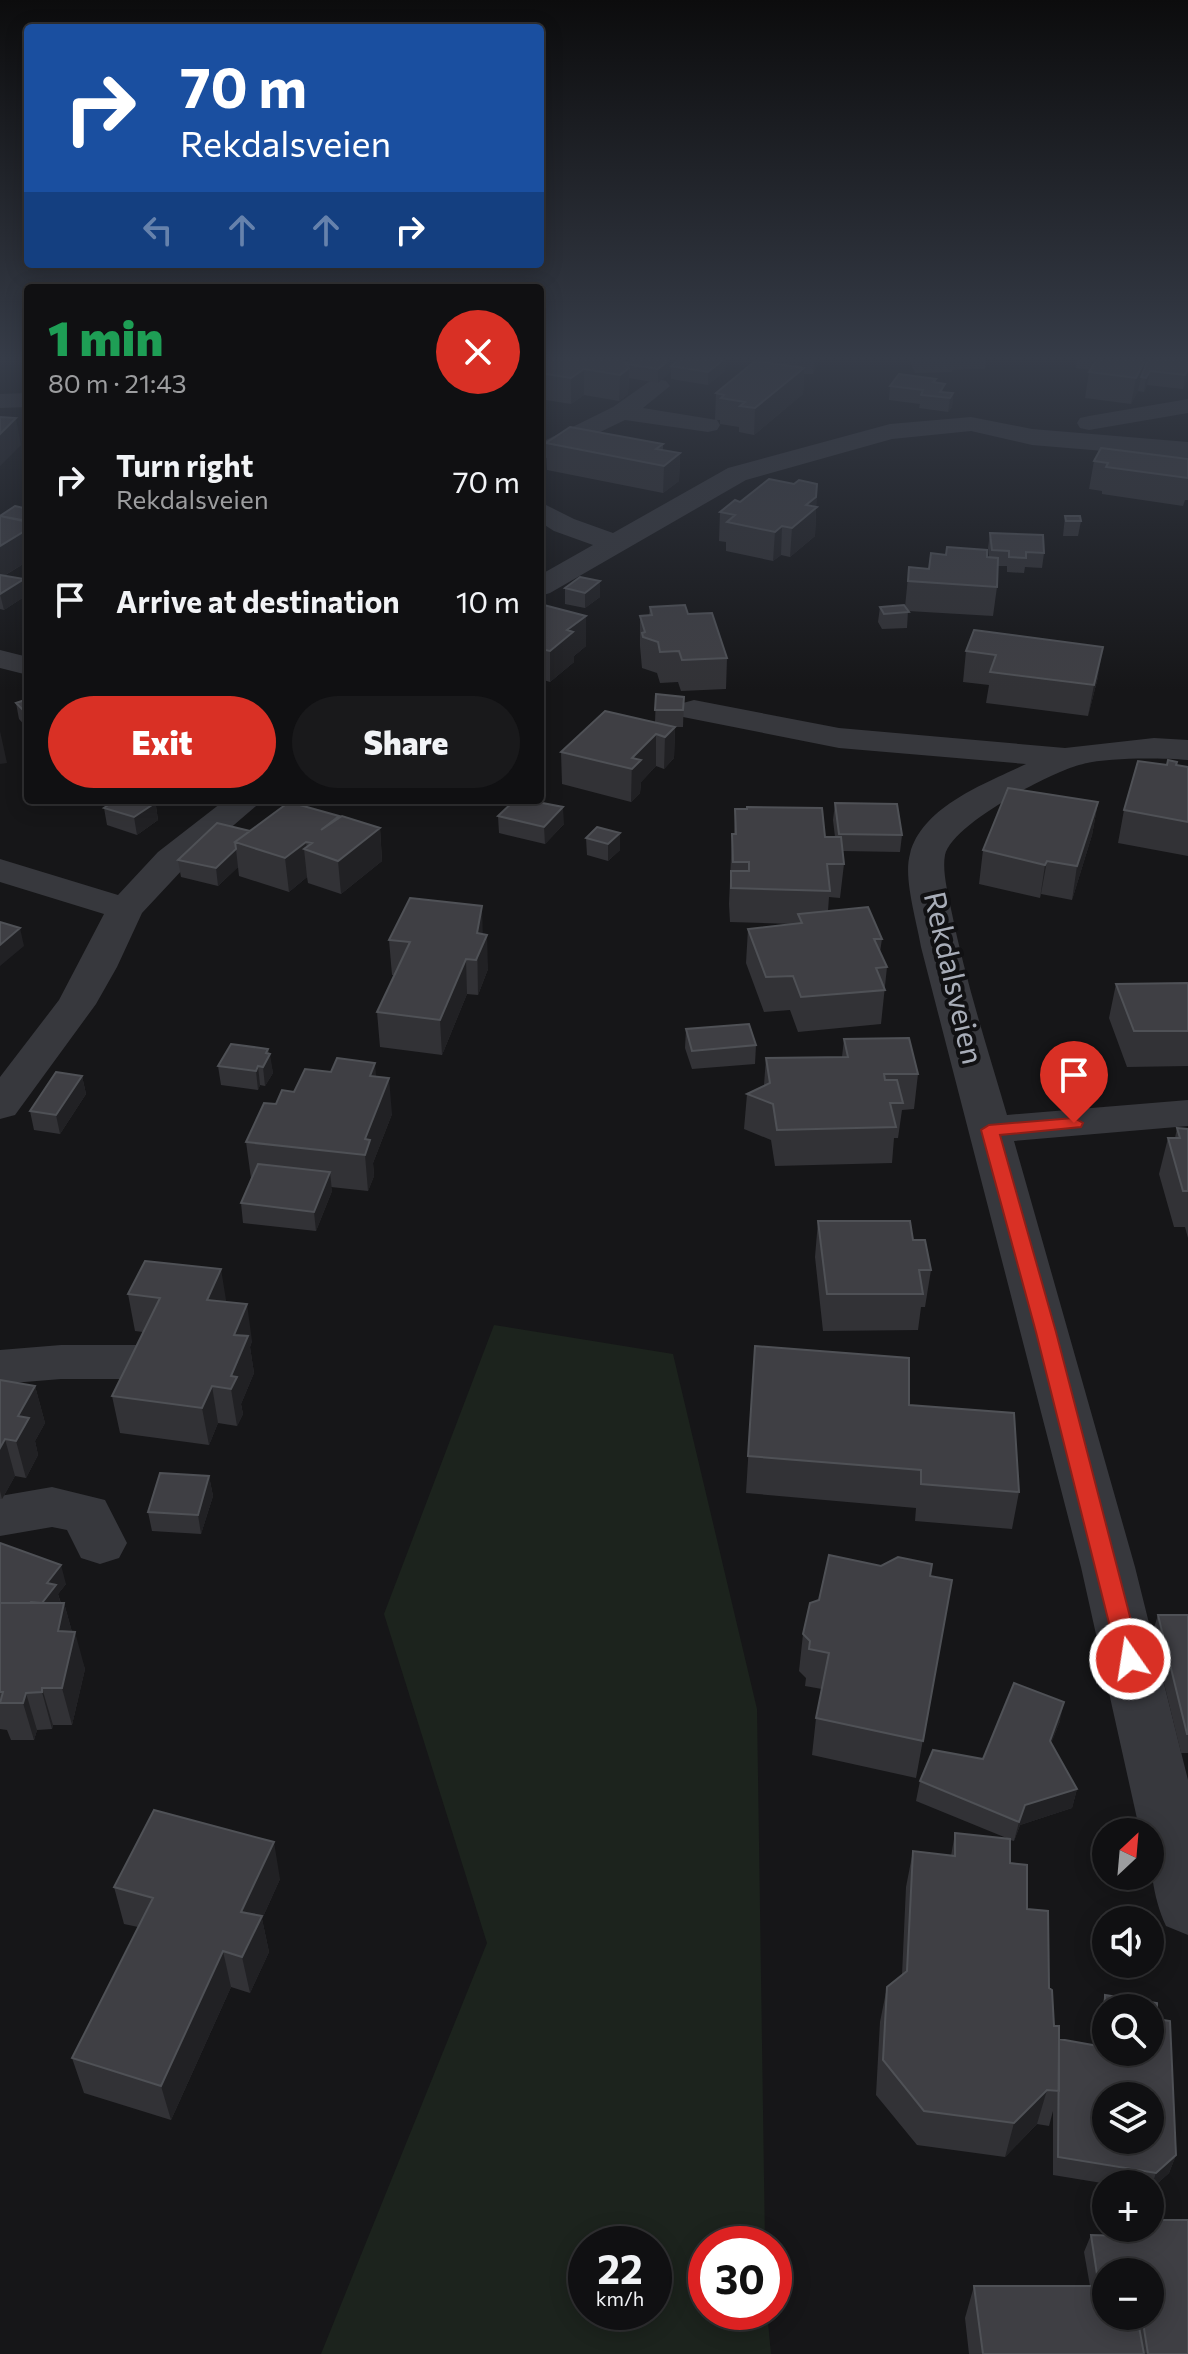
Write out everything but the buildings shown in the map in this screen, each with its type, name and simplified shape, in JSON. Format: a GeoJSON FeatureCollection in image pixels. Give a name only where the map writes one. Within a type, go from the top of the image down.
{"type":"FeatureCollection","features":[{"type":"Feature","properties":{"kind":"street"},"geometry":{"type":"LineString","coordinates":[[544,585],[718,483],[750,470]]}},
{"type":"Feature","properties":{"kind":"street"},"geometry":{"type":"LineString","coordinates":[[544,512],[564,525],[614,543]]}},
{"type":"Feature","properties":{"kind":"street"},"geometry":{"type":"LineString","coordinates":[[0,659],[24,665]]}},
{"type":"Feature","properties":{"kind":"street","name":"Rekdalsveien"},"geometry":{"type":"LineString","coordinates":[[694,710],[839,738],[1066,758]]}},
{"type":"Feature","properties":{"kind":"street","name":"Rekdalsveien"},"geometry":{"type":"LineString","coordinates":[[1188,750],[1154,748],[1066,758],[1007,785],[949,821],[932,840],[927,856],[940,947],[1108,1567],[1188,1906]]}},
{"type":"Feature","properties":{"kind":"street"},"geometry":{"type":"LineString","coordinates":[[0,1106],[76,1004],[98,967],[125,909],[171,860],[241,804]]}},
{"type":"Feature","properties":{"kind":"street"},"geometry":{"type":"LineString","coordinates":[[0,870],[125,909]]}},
{"type":"Feature","properties":{"kind":"street"},"geometry":{"type":"LineString","coordinates":[[989,1130],[1188,1113]]}},
{"type":"Feature","properties":{"kind":"street"},"geometry":{"type":"LineString","coordinates":[[0,1367],[61,1362],[142,1362]]}},
{"type":"Feature","properties":{"kind":"street"},"geometry":{"type":"LineString","coordinates":[[0,1516],[52,1507],[86,1514],[100,1543]]}},
{"type":"Feature","properties":{"kind":"shaded area"},"geometry":{"type":"Polygon","coordinates":[[[494,1325],[673,1354],[757,1709],[765,2226],[688,2226],[688,2330],[769,2330],[771,2354],[321,2354],[487,1943],[384,1614],[494,1325]]]}},
{"type":"Feature","properties":{"kind":"route"},"geometry":{"type":"LineString","coordinates":[[1074,1123],[989,1130],[1046,1332],[1130,1659]]}}]}
